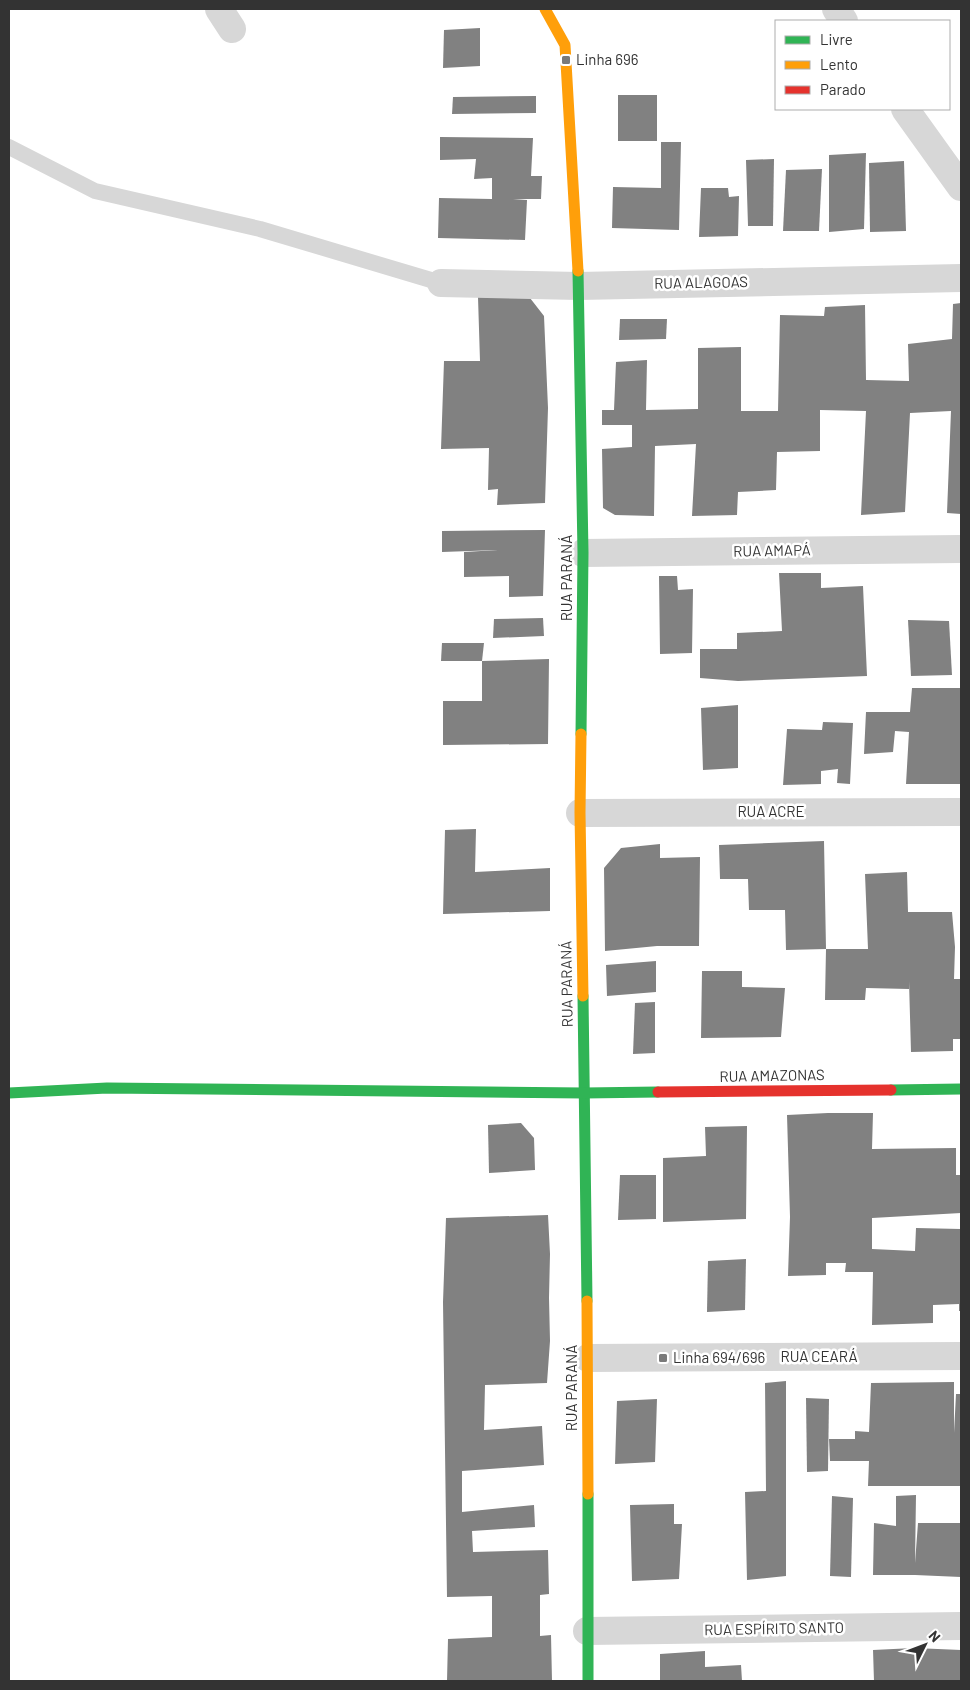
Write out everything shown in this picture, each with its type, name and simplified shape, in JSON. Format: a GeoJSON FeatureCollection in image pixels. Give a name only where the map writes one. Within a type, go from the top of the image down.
{"type":"FeatureCollection","features":[{"type":"Feature","properties":{"kind":"street","name":"RUA PARANÁ"},"geometry":{"type":"LineString","coordinates":[[545,9],[565,45],[579,286],[583,553],[580,813],[588,1358],[588,1681]]}},
{"type":"Feature","properties":{"kind":"street"},"geometry":{"type":"LineString","coordinates":[[836,9],[843,20]]}},
{"type":"Feature","properties":{"kind":"street"},"geometry":{"type":"LineString","coordinates":[[906,110],[961,187]]}},
{"type":"Feature","properties":{"kind":"street","name":"RUA ALAGOAS"},"geometry":{"type":"LineString","coordinates":[[441,283],[579,286],[961,278]]}},
{"type":"Feature","properties":{"kind":"street","name":"RUA AMAPÁ"},"geometry":{"type":"LineString","coordinates":[[583,553],[961,550]]}},
{"type":"Feature","properties":{"kind":"street","name":"RUA ACRE"},"geometry":{"type":"LineString","coordinates":[[580,813],[961,812]]}},
{"type":"Feature","properties":{"kind":"street","name":"RUA AMAZONAS"},"geometry":{"type":"LineString","coordinates":[[9,1093],[117,1088],[584,1093],[961,1089]]}},
{"type":"Feature","properties":{"kind":"street","name":"RUA CEARÁ"},"geometry":{"type":"LineString","coordinates":[[588,1358],[961,1356]]}},
{"type":"Feature","properties":{"kind":"street","name":"RUA ESPÍRITO SANTO"},"geometry":{"type":"LineString","coordinates":[[588,1631],[961,1626]]}},
{"type":"Feature","properties":{"kind":"lane"},"geometry":{"type":"LineString","coordinates":[[9,147],[95,191],[260,229],[441,283]]}},
{"type":"Feature","properties":{"kind":"building"},"geometry":{"type":"Polygon","coordinates":[[[480,28],[480,66],[443,68],[444,30],[480,28]]]}},
{"type":"Feature","properties":{"kind":"building"},"geometry":{"type":"Polygon","coordinates":[[[618,95],[657,95],[657,141],[618,141],[618,95]]]}},
{"type":"Feature","properties":{"kind":"building"},"geometry":{"type":"Polygon","coordinates":[[[536,96],[536,113],[452,114],[453,97],[536,96]]]}},
{"type":"Feature","properties":{"kind":"building"},"geometry":{"type":"Polygon","coordinates":[[[440,137],[533,138],[531,176],[542,176],[541,199],[513,199],[527,200],[525,240],[438,238],[439,198],[492,199],[492,178],[474,179],[476,159],[440,160],[440,137]]]}},
{"type":"Feature","properties":{"kind":"building"},"geometry":{"type":"Polygon","coordinates":[[[661,142],[681,142],[679,230],[612,228],[613,187],[661,188],[661,142]]]}},
{"type":"Feature","properties":{"kind":"building"},"geometry":{"type":"Polygon","coordinates":[[[866,153],[864,229],[829,232],[829,155],[866,153]]]}},
{"type":"Feature","properties":{"kind":"building"},"geometry":{"type":"Polygon","coordinates":[[[774,159],[773,226],[748,226],[746,160],[774,159]]]}},
{"type":"Feature","properties":{"kind":"building"},"geometry":{"type":"Polygon","coordinates":[[[904,161],[906,231],[870,232],[869,163],[904,161]]]}},
{"type":"Feature","properties":{"kind":"building"},"geometry":{"type":"Polygon","coordinates":[[[822,169],[819,231],[783,231],[786,170],[822,169]]]}},
{"type":"Feature","properties":{"kind":"building"},"geometry":{"type":"Polygon","coordinates":[[[701,188],[728,188],[729,197],[739,196],[738,236],[699,237],[701,188]]]}},
{"type":"Feature","properties":{"kind":"building"},"geometry":{"type":"Polygon","coordinates":[[[478,297],[530,298],[544,316],[548,408],[545,503],[497,505],[498,489],[488,490],[489,448],[441,449],[444,361],[480,361],[478,297]]]}},
{"type":"Feature","properties":{"kind":"building"},"geometry":{"type":"Polygon","coordinates":[[[961,303],[961,514],[947,513],[951,411],[910,413],[905,512],[861,515],[866,411],[820,410],[820,451],[777,452],[776,490],[738,492],[737,515],[692,516],[696,444],[655,446],[654,516],[615,515],[603,508],[602,449],[632,447],[632,425],[602,425],[602,410],[614,410],[616,362],[647,360],[646,410],[698,409],[698,348],[741,347],[741,411],[778,411],[780,315],[824,316],[825,307],[865,305],[866,380],[909,381],[908,344],[952,339],[953,304],[961,303]]]}},
{"type":"Feature","properties":{"kind":"building"},"geometry":{"type":"Polygon","coordinates":[[[620,319],[667,319],[666,339],[619,340],[620,319]]]}},
{"type":"Feature","properties":{"kind":"building"},"geometry":{"type":"Polygon","coordinates":[[[545,530],[543,596],[509,597],[509,576],[464,577],[464,552],[498,550],[442,552],[442,531],[545,530]]]}},
{"type":"Feature","properties":{"kind":"building"},"geometry":{"type":"Polygon","coordinates":[[[779,573],[821,573],[821,588],[863,586],[867,676],[738,681],[700,678],[700,649],[737,649],[737,633],[782,631],[779,573]]]}},
{"type":"Feature","properties":{"kind":"building"},"geometry":{"type":"Polygon","coordinates":[[[659,576],[677,576],[678,590],[693,589],[692,653],[660,654],[659,576]]]}},
{"type":"Feature","properties":{"kind":"building"},"geometry":{"type":"Polygon","coordinates":[[[543,618],[544,636],[493,638],[494,619],[543,618]]]}},
{"type":"Feature","properties":{"kind":"building"},"geometry":{"type":"Polygon","coordinates":[[[908,620],[949,621],[952,675],[911,676],[908,620]]]}},
{"type":"Feature","properties":{"kind":"building"},"geometry":{"type":"Polygon","coordinates":[[[442,643],[484,643],[482,661],[441,661],[442,643]]]}},
{"type":"Feature","properties":{"kind":"building"},"geometry":{"type":"Polygon","coordinates":[[[549,659],[548,744],[443,745],[443,701],[482,701],[482,661],[549,659]]]}},
{"type":"Feature","properties":{"kind":"building"},"geometry":{"type":"Polygon","coordinates":[[[912,688],[961,688],[961,784],[906,784],[909,732],[895,731],[893,752],[864,754],[866,712],[910,712],[912,688]]]}},
{"type":"Feature","properties":{"kind":"building"},"geometry":{"type":"Polygon","coordinates":[[[738,705],[738,768],[703,770],[701,708],[738,705]]]}},
{"type":"Feature","properties":{"kind":"building"},"geometry":{"type":"Polygon","coordinates":[[[823,722],[853,723],[850,784],[837,783],[838,769],[821,771],[821,784],[783,785],[787,729],[822,730],[823,722]]]}},
{"type":"Feature","properties":{"kind":"building"},"geometry":{"type":"Polygon","coordinates":[[[476,829],[475,872],[550,868],[550,911],[443,914],[445,830],[476,829]]]}},
{"type":"Feature","properties":{"kind":"building"},"geometry":{"type":"Polygon","coordinates":[[[824,841],[826,949],[786,950],[785,910],[749,910],[748,879],[720,879],[719,845],[824,841]]]}},
{"type":"Feature","properties":{"kind":"building"},"geometry":{"type":"Polygon","coordinates":[[[660,844],[660,858],[700,857],[699,946],[657,946],[605,951],[604,868],[621,848],[660,844]]]}},
{"type":"Feature","properties":{"kind":"building"},"geometry":{"type":"Polygon","coordinates":[[[907,872],[908,912],[952,912],[955,947],[954,979],[961,979],[961,1039],[953,1039],[953,1051],[911,1052],[909,981],[909,989],[866,988],[865,1000],[825,1000],[826,949],[868,949],[865,874],[907,872]]]}},
{"type":"Feature","properties":{"kind":"building"},"geometry":{"type":"Polygon","coordinates":[[[656,961],[656,992],[607,996],[606,965],[656,961]]]}},
{"type":"Feature","properties":{"kind":"building"},"geometry":{"type":"Polygon","coordinates":[[[702,971],[742,971],[742,987],[785,988],[781,1037],[701,1038],[702,971]]]}},
{"type":"Feature","properties":{"kind":"building"},"geometry":{"type":"Polygon","coordinates":[[[655,1002],[655,1053],[633,1054],[635,1003],[655,1002]]]}},
{"type":"Feature","properties":{"kind":"building"},"geometry":{"type":"Polygon","coordinates":[[[873,1113],[872,1149],[956,1148],[956,1175],[961,1175],[961,1213],[872,1218],[872,1249],[915,1251],[916,1228],[961,1229],[961,1311],[959,1311],[959,1304],[933,1305],[933,1323],[872,1325],[873,1272],[845,1272],[846,1263],[826,1263],[826,1275],[788,1276],[790,1217],[787,1115],[873,1113]]]}},
{"type":"Feature","properties":{"kind":"building"},"geometry":{"type":"Polygon","coordinates":[[[521,1123],[534,1138],[535,1170],[489,1173],[488,1125],[521,1123]]]}},
{"type":"Feature","properties":{"kind":"building"},"geometry":{"type":"Polygon","coordinates":[[[747,1126],[746,1219],[663,1222],[663,1158],[706,1156],[705,1127],[747,1126]]]}},
{"type":"Feature","properties":{"kind":"building"},"geometry":{"type":"Polygon","coordinates":[[[620,1175],[656,1175],[656,1219],[618,1220],[620,1175]]]}},
{"type":"Feature","properties":{"kind":"building"},"geometry":{"type":"Polygon","coordinates":[[[548,1215],[550,1341],[547,1383],[485,1385],[484,1430],[542,1426],[544,1465],[462,1471],[462,1512],[534,1505],[535,1527],[472,1531],[473,1552],[548,1550],[549,1594],[540,1595],[540,1636],[551,1635],[552,1681],[447,1681],[448,1639],[492,1637],[492,1596],[447,1597],[443,1302],[446,1218],[548,1215]]]}},
{"type":"Feature","properties":{"kind":"building"},"geometry":{"type":"Polygon","coordinates":[[[746,1259],[745,1310],[707,1312],[708,1261],[746,1259]]]}},
{"type":"Feature","properties":{"kind":"building"},"geometry":{"type":"Polygon","coordinates":[[[786,1381],[786,1576],[747,1580],[745,1492],[766,1491],[765,1383],[786,1381]]]}},
{"type":"Feature","properties":{"kind":"building"},"geometry":{"type":"Polygon","coordinates":[[[954,1382],[954,1433],[956,1394],[961,1394],[961,1486],[868,1486],[869,1461],[830,1461],[829,1439],[855,1439],[855,1431],[869,1432],[871,1383],[954,1382]]]}},
{"type":"Feature","properties":{"kind":"building"},"geometry":{"type":"Polygon","coordinates":[[[806,1398],[829,1399],[828,1471],[807,1472],[806,1398]]]}},
{"type":"Feature","properties":{"kind":"building"},"geometry":{"type":"Polygon","coordinates":[[[657,1399],[655,1462],[615,1464],[617,1401],[657,1399]]]}},
{"type":"Feature","properties":{"kind":"building"},"geometry":{"type":"Polygon","coordinates":[[[916,1495],[915,1563],[918,1523],[961,1523],[961,1577],[873,1575],[874,1523],[896,1526],[896,1496],[916,1495]]]}},
{"type":"Feature","properties":{"kind":"building"},"geometry":{"type":"Polygon","coordinates":[[[832,1496],[853,1498],[851,1577],[830,1576],[832,1496]]]}},
{"type":"Feature","properties":{"kind":"building"},"geometry":{"type":"Polygon","coordinates":[[[674,1504],[674,1524],[682,1524],[679,1579],[632,1581],[630,1505],[674,1504]]]}},
{"type":"Feature","properties":{"kind":"building"},"geometry":{"type":"Polygon","coordinates":[[[914,1648],[961,1650],[961,1681],[874,1681],[873,1650],[914,1648]]]}},
{"type":"Feature","properties":{"kind":"building"},"geometry":{"type":"Polygon","coordinates":[[[705,1651],[705,1667],[741,1665],[742,1681],[660,1681],[660,1654],[705,1651]]]}},
{"type":"Feature","properties":{"kind":"traffic: fast"},"geometry":{"type":"LineString","coordinates":[[578,271],[583,553],[581,734]]}},
{"type":"Feature","properties":{"kind":"traffic: fast"},"geometry":{"type":"LineString","coordinates":[[583,996],[587,1301]]}},
{"type":"Feature","properties":{"kind":"traffic: fast"},"geometry":{"type":"LineString","coordinates":[[9,1093],[107,1088],[584,1093],[658,1092]]}},
{"type":"Feature","properties":{"kind":"traffic: fast"},"geometry":{"type":"LineString","coordinates":[[891,1090],[961,1089]]}},
{"type":"Feature","properties":{"kind":"traffic: fast"},"geometry":{"type":"LineString","coordinates":[[588,1494],[588,1681]]}},
{"type":"Feature","properties":{"kind":"traffic: slow"},"geometry":{"type":"LineString","coordinates":[[545,9],[565,45],[578,271]]}},
{"type":"Feature","properties":{"kind":"traffic: slow"},"geometry":{"type":"LineString","coordinates":[[581,734],[580,813],[583,996]]}},
{"type":"Feature","properties":{"kind":"traffic: slow"},"geometry":{"type":"LineString","coordinates":[[587,1301],[588,1494]]}},
{"type":"Feature","properties":{"kind":"traffic: jam"},"geometry":{"type":"LineString","coordinates":[[658,1092],[891,1090]]}},
{"type":"Feature","properties":{"kind":"place","name":"Linha 696"},"geometry":{"type":"Point","coordinates":[566,60]}},
{"type":"Feature","properties":{"kind":"place","name":"Linha 694/696"},"geometry":{"type":"Point","coordinates":[663,1358]}}]}
